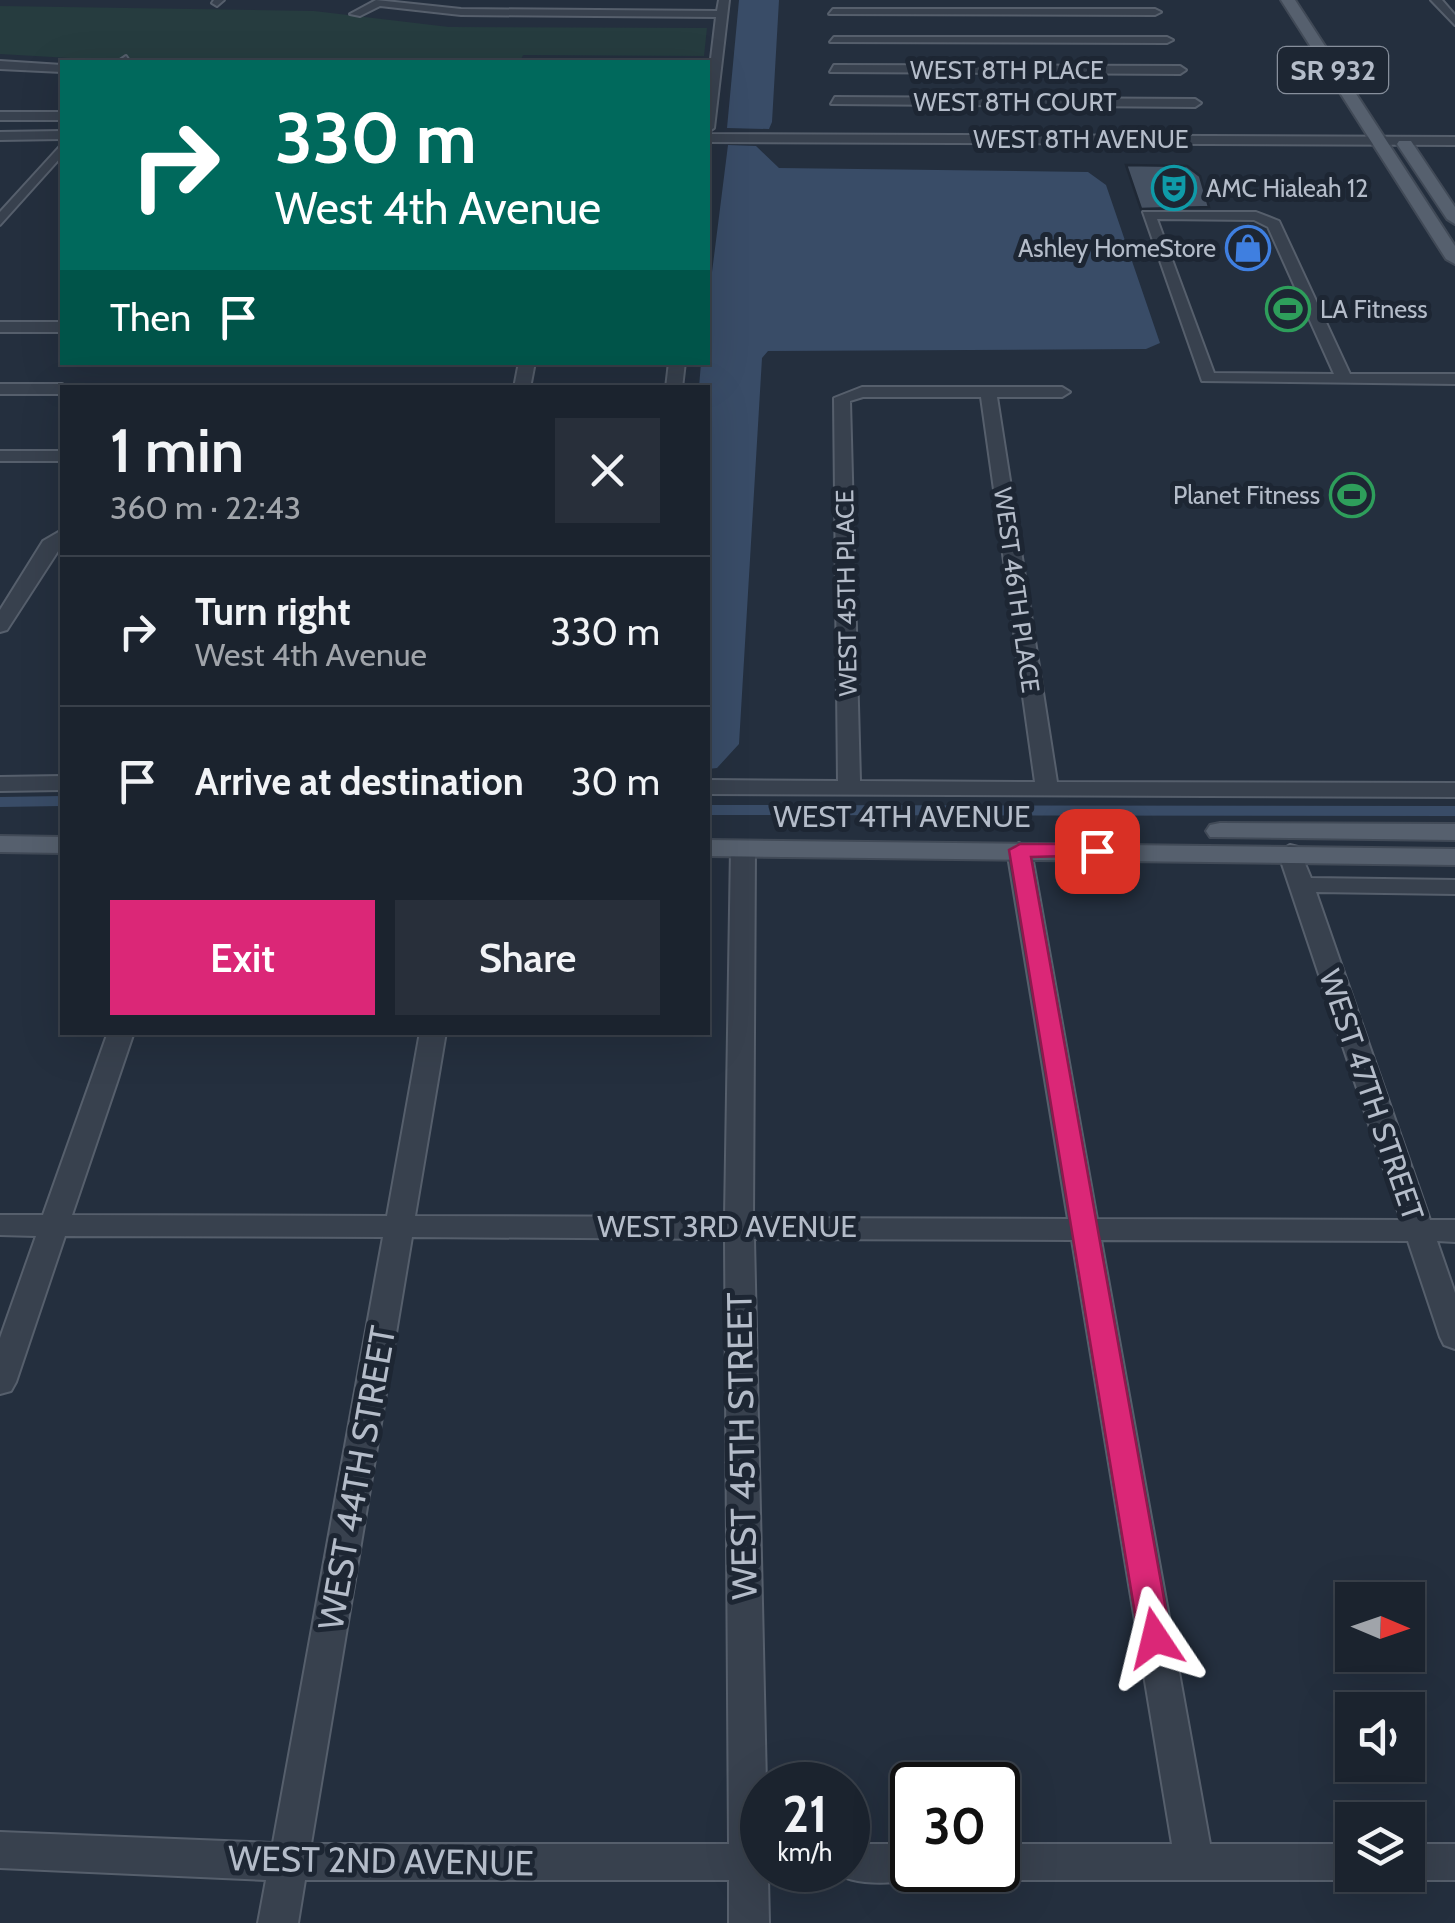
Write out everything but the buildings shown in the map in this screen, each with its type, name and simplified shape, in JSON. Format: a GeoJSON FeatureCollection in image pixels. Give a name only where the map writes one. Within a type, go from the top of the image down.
{"type":"FeatureCollection","features":[{"type":"Feature","properties":{"kind":"main road"},"geometry":{"type":"LineString","coordinates":[[1289,2],[1306,6],[1322,18]]}},
{"type":"Feature","properties":{"kind":"main road","name":"SR 932"},"geometry":{"type":"LineString","coordinates":[[1289,2],[1432,224],[1454,251]]}},
{"type":"Feature","properties":{"kind":"main road"},"geometry":{"type":"LineString","coordinates":[[1312,39],[1336,40]]}},
{"type":"Feature","properties":{"kind":"main road"},"geometry":{"type":"LineString","coordinates":[[1344,86],[1364,91],[1382,109]]}},
{"type":"Feature","properties":{"kind":"main road"},"geometry":{"type":"LineString","coordinates":[[1398,133],[1455,219]]}},
{"type":"Feature","properties":{"kind":"main road"},"geometry":{"type":"LineString","coordinates":[[0,824],[60,824]]}},
{"type":"Feature","properties":{"kind":"main road","name":"WEST 4TH AVENUE"},"geometry":{"type":"LineString","coordinates":[[710,828],[1455,832]]}},
{"type":"Feature","properties":{"kind":"main road"},"geometry":{"type":"LineString","coordinates":[[1020,850],[1035,836],[1059,830]]}},
{"type":"Feature","properties":{"kind":"main road"},"geometry":{"type":"LineString","coordinates":[[1290,852],[1307,836],[1329,831]]}},
{"type":"Feature","properties":{"kind":"main road"},"geometry":{"type":"LineString","coordinates":[[0,844],[60,845]]}},
{"type":"Feature","properties":{"kind":"main road","name":"WEST 4TH AVENUE"},"geometry":{"type":"LineString","coordinates":[[710,848],[1290,852],[1455,857]]}},
{"type":"Feature","properties":{"kind":"street"},"geometry":{"type":"LineString","coordinates":[[461,12],[483,0]]}},
{"type":"Feature","properties":{"kind":"street"},"geometry":{"type":"LineString","coordinates":[[661,14],[664,0]]}},
{"type":"Feature","properties":{"kind":"street"},"geometry":{"type":"LineString","coordinates":[[1436,0],[1455,22]]}},
{"type":"Feature","properties":{"kind":"street"},"geometry":{"type":"LineString","coordinates":[[356,14],[381,2],[461,12],[661,14],[723,7],[710,112]]}},
{"type":"Feature","properties":{"kind":"street"},"geometry":{"type":"LineString","coordinates":[[837,139],[833,6],[1152,6],[1205,121]]}},
{"type":"Feature","properties":{"kind":"street"},"geometry":{"type":"LineString","coordinates":[[834,40],[1167,40]]}},
{"type":"Feature","properties":{"kind":"street"},"geometry":{"type":"LineString","coordinates":[[0,64],[60,68]]}},
{"type":"Feature","properties":{"kind":"street","name":"WEST 8TH PLACE"},"geometry":{"type":"LineString","coordinates":[[834,69],[1180,70]]}},
{"type":"Feature","properties":{"kind":"street","name":"WEST 8TH COURT"},"geometry":{"type":"LineString","coordinates":[[835,102],[1205,121]]}},
{"type":"Feature","properties":{"kind":"street"},"geometry":{"type":"LineString","coordinates":[[0,116],[60,116]]}},
{"type":"Feature","properties":{"kind":"street","name":"WEST 8TH AVENUE"},"geometry":{"type":"LineString","coordinates":[[710,138],[837,139],[1205,121],[1378,140],[1398,133],[1455,140]]}},
{"type":"Feature","properties":{"kind":"street"},"geometry":{"type":"LineString","coordinates":[[0,136],[60,136]]}},
{"type":"Feature","properties":{"kind":"street"},"geometry":{"type":"LineString","coordinates":[[0,221],[60,150]]}},
{"type":"Feature","properties":{"kind":"street"},"geometry":{"type":"LineString","coordinates":[[36,178],[60,178]]}},
{"type":"Feature","properties":{"kind":"street"},"geometry":{"type":"LineString","coordinates":[[1344,378],[1274,224],[1256,216],[1148,215],[1208,378],[1455,379]]}},
{"type":"Feature","properties":{"kind":"street"},"geometry":{"type":"LineString","coordinates":[[0,326],[60,327]]}},
{"type":"Feature","properties":{"kind":"street"},"geometry":{"type":"LineString","coordinates":[[0,389],[60,389]]}},
{"type":"Feature","properties":{"kind":"street"},"geometry":{"type":"LineString","coordinates":[[988,391],[1062,392]]}},
{"type":"Feature","properties":{"kind":"street","name":"WEST 45TH PLACE"},"geometry":{"type":"LineString","coordinates":[[849,787],[842,398],[862,392],[988,391]]}},
{"type":"Feature","properties":{"kind":"street","name":"WEST 46TH PLACE"},"geometry":{"type":"LineString","coordinates":[[988,391],[1047,788]]}},
{"type":"Feature","properties":{"kind":"street"},"geometry":{"type":"LineString","coordinates":[[0,456],[60,456]]}},
{"type":"Feature","properties":{"kind":"street"},"geometry":{"type":"LineString","coordinates":[[0,626],[56,541]]}},
{"type":"Feature","properties":{"kind":"street"},"geometry":{"type":"LineString","coordinates":[[0,784],[60,783]]}},
{"type":"Feature","properties":{"kind":"street"},"geometry":{"type":"LineString","coordinates":[[710,787],[1455,790]]}},
{"type":"Feature","properties":{"kind":"street","name":"WEST 45TH STREET"},"geometry":{"type":"LineString","coordinates":[[742,848],[739,1226],[753,1762]]}},
{"type":"Feature","properties":{"kind":"street"},"geometry":{"type":"LineString","coordinates":[[1020,850],[1194,1862]]}},
{"type":"Feature","properties":{"kind":"street","name":"WEST 47TH STREET"},"geometry":{"type":"LineString","coordinates":[[1290,852],[1455,1337]]}},
{"type":"Feature","properties":{"kind":"street"},"geometry":{"type":"LineString","coordinates":[[1302,885],[1455,887]]}},
{"type":"Feature","properties":{"kind":"street"},"geometry":{"type":"LineString","coordinates":[[0,1382],[121,1035]]}},
{"type":"Feature","properties":{"kind":"street","name":"WEST 44TH STREET"},"geometry":{"type":"LineString","coordinates":[[278,1923],[434,1035]]}},
{"type":"Feature","properties":{"kind":"street","name":"WEST 3RD AVENUE"},"geometry":{"type":"LineString","coordinates":[[0,1226],[1455,1231]]}},
{"type":"Feature","properties":{"kind":"street","name":"WEST 2ND AVENUE"},"geometry":{"type":"LineString","coordinates":[[0,1850],[288,1862],[740,1862]]}},
{"type":"Feature","properties":{"kind":"street"},"geometry":{"type":"LineString","coordinates":[[1020,1862],[1335,1862]]}},
{"type":"Feature","properties":{"kind":"street"},"geometry":{"type":"LineString","coordinates":[[1425,1862],[1455,1862]]}},
{"type":"Feature","properties":{"kind":"street","name":"WEST 45TH STREET"},"geometry":{"type":"LineString","coordinates":[[749,1923],[753,1892]]}},
{"type":"Feature","properties":{"kind":"green space"},"geometry":{"type":"Polygon","coordinates":[[[0,6],[314,11],[449,27],[707,28],[704,56],[104,60],[0,54],[0,6]]]}},
{"type":"Feature","properties":{"kind":"water"},"geometry":{"type":"Polygon","coordinates":[[[739,0],[779,0],[769,129],[727,128],[739,0]]]}},
{"type":"Feature","properties":{"kind":"water"},"geometry":{"type":"Polygon","coordinates":[[[728,145],[756,146],[779,168],[1088,172],[1106,185],[1160,343],[1146,349],[768,351],[762,358],[739,744],[717,768],[710,769],[710,385],[699,385],[701,365],[710,365],[710,288],[728,145]]]}},
{"type":"Feature","properties":{"kind":"waterway"},"geometry":{"type":"LineString","coordinates":[[0,802],[60,801]]}},
{"type":"Feature","properties":{"kind":"waterway"},"geometry":{"type":"LineString","coordinates":[[710,810],[1455,811]]}},
{"type":"Feature","properties":{"kind":"place","name":"AMC Hialeah 12"},"geometry":{"type":"Point","coordinates":[1174,188]}},
{"type":"Feature","properties":{"kind":"place","name":"Ashley HomeStore"},"geometry":{"type":"Point","coordinates":[1248,248]}},
{"type":"Feature","properties":{"kind":"place","name":"LA Fitness"},"geometry":{"type":"Point","coordinates":[1288,309]}},
{"type":"Feature","properties":{"kind":"place","name":"Planet Fitness"},"geometry":{"type":"Point","coordinates":[1352,495]}},
{"type":"Feature","properties":{"kind":"route"},"geometry":{"type":"LineString","coordinates":[[1097,851],[1020,850],[1155,1638]]}}]}
